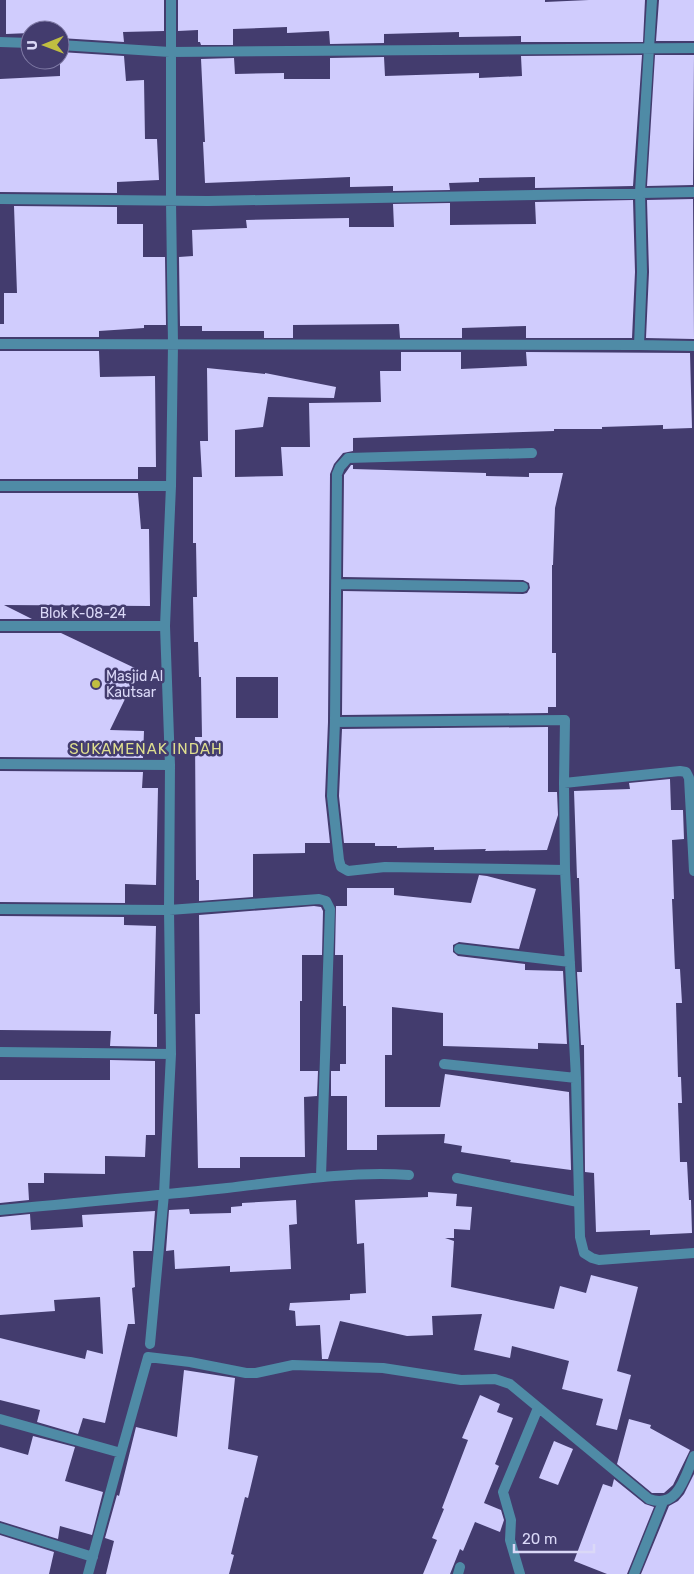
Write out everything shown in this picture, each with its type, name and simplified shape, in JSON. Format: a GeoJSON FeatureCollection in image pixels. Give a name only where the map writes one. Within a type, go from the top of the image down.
{"type":"FeatureCollection","features":[{"type":"Feature","properties":{"kind":"street"},"geometry":{"type":"LineString","coordinates":[[150,1344],[164,1194],[171,1054],[169,910],[170,765],[165,626],[171,486],[173,344],[171,0]]}},
{"type":"Feature","properties":{"kind":"street"},"geometry":{"type":"LineString","coordinates":[[640,345],[642,272],[640,192],[652,0]]}},
{"type":"Feature","properties":{"kind":"street"},"geometry":{"type":"LineString","coordinates":[[0,42],[20,43]]}},
{"type":"Feature","properties":{"kind":"street"},"geometry":{"type":"LineString","coordinates":[[70,46],[170,52],[694,48]]}},
{"type":"Feature","properties":{"kind":"street"},"geometry":{"type":"LineString","coordinates":[[0,199],[171,201],[694,192]]}},
{"type":"Feature","properties":{"kind":"street"},"geometry":{"type":"LineString","coordinates":[[0,344],[694,346]]}},
{"type":"Feature","properties":{"kind":"street"},"geometry":{"type":"LineString","coordinates":[[532,453],[348,458],[340,467],[337,474],[335,722],[332,796],[339,860],[341,867],[348,871],[385,867],[564,870]]}},
{"type":"Feature","properties":{"kind":"street"},"geometry":{"type":"LineString","coordinates":[[0,486],[171,486]]}},
{"type":"Feature","properties":{"kind":"street"},"geometry":{"type":"LineString","coordinates":[[336,584],[523,587]]}},
{"type":"Feature","properties":{"kind":"street","name":"Blok K-08-24"},"geometry":{"type":"LineString","coordinates":[[0,626],[165,626]]}},
{"type":"Feature","properties":{"kind":"street"},"geometry":{"type":"LineString","coordinates":[[335,722],[565,720],[564,870],[576,1078],[580,1237],[584,1252],[592,1258],[599,1260],[694,1253]]}},
{"type":"Feature","properties":{"kind":"street"},"geometry":{"type":"LineString","coordinates":[[0,764],[170,765]]}},
{"type":"Feature","properties":{"kind":"street"},"geometry":{"type":"LineString","coordinates":[[564,783],[680,771],[686,772],[689,778],[694,871]]}},
{"type":"Feature","properties":{"kind":"street"},"geometry":{"type":"LineString","coordinates":[[0,909],[169,910],[326,901],[330,909],[321,1176]]}},
{"type":"Feature","properties":{"kind":"street"},"geometry":{"type":"LineString","coordinates":[[459,949],[570,962]]}},
{"type":"Feature","properties":{"kind":"street"},"geometry":{"type":"LineString","coordinates":[[0,1052],[171,1054]]}},
{"type":"Feature","properties":{"kind":"street"},"geometry":{"type":"LineString","coordinates":[[444,1064],[576,1078]]}},
{"type":"Feature","properties":{"kind":"street"},"geometry":{"type":"LineString","coordinates":[[0,1210],[321,1176],[385,1173],[409,1175]]}},
{"type":"Feature","properties":{"kind":"street"},"geometry":{"type":"LineString","coordinates":[[457,1178],[578,1202]]}},
{"type":"Feature","properties":{"kind":"street"},"geometry":{"type":"LineString","coordinates":[[88,1574],[148,1358],[190,1362],[252,1373],[293,1365],[383,1368],[461,1380],[495,1379],[518,1389],[538,1408],[649,1499],[663,1502],[670,1500],[675,1495],[694,1456]]}},
{"type":"Feature","properties":{"kind":"street"},"geometry":{"type":"LineString","coordinates":[[520,1574],[510,1540],[511,1520],[503,1492],[538,1408]]}},
{"type":"Feature","properties":{"kind":"street"},"geometry":{"type":"LineString","coordinates":[[0,1419],[121,1453]]}},
{"type":"Feature","properties":{"kind":"street"},"geometry":{"type":"LineString","coordinates":[[634,1574],[663,1502]]}},
{"type":"Feature","properties":{"kind":"street"},"geometry":{"type":"LineString","coordinates":[[0,1528],[93,1557]]}},
{"type":"Feature","properties":{"kind":"building"},"geometry":{"type":"Polygon","coordinates":[[[6,0],[164,0],[164,31],[123,32],[124,42],[70,39],[70,20],[20,20],[20,33],[6,34],[6,0]]]}},
{"type":"Feature","properties":{"kind":"building"},"geometry":{"type":"Polygon","coordinates":[[[178,0],[545,0],[545,2],[645,0],[643,42],[521,42],[521,36],[459,37],[459,32],[384,34],[384,43],[330,44],[329,31],[287,33],[287,27],[233,29],[233,45],[201,45],[198,42],[198,30],[178,31],[178,0]]]}},
{"type":"Feature","properties":{"kind":"building"},"geometry":{"type":"Polygon","coordinates":[[[659,0],[694,0],[694,41],[656,41],[659,0]]]}},
{"type":"Feature","properties":{"kind":"building"},"geometry":{"type":"Polygon","coordinates":[[[70,53],[124,56],[126,81],[144,80],[145,139],[157,139],[159,180],[117,182],[117,193],[0,192],[0,79],[60,76],[60,70],[70,70],[70,53]]]}},
{"type":"Feature","properties":{"kind":"building"},"geometry":{"type":"Polygon","coordinates":[[[642,55],[633,186],[535,188],[535,177],[479,178],[479,182],[449,183],[450,190],[393,191],[393,186],[350,187],[350,177],[205,183],[201,59],[234,58],[235,74],[284,73],[284,79],[330,79],[330,58],[384,57],[385,76],[479,73],[479,78],[522,76],[521,56],[642,55]]]}},
{"type":"Feature","properties":{"kind":"building"},"geometry":{"type":"Polygon","coordinates":[[[655,55],[694,55],[693,185],[647,186],[655,55]]]}},
{"type":"Feature","properties":{"kind":"building"},"geometry":{"type":"Polygon","coordinates":[[[693,199],[694,339],[646,338],[649,272],[647,200],[693,199]]]}},
{"type":"Feature","properties":{"kind":"building"},"geometry":{"type":"Polygon","coordinates":[[[633,200],[635,272],[632,338],[526,338],[526,326],[462,328],[462,338],[400,338],[399,324],[293,325],[293,338],[264,338],[264,331],[202,331],[202,326],[180,326],[179,257],[193,256],[192,230],[247,228],[246,220],[349,218],[349,227],[394,227],[393,204],[450,203],[450,225],[536,224],[535,202],[633,200]]]}},
{"type":"Feature","properties":{"kind":"building"},"geometry":{"type":"Polygon","coordinates":[[[14,206],[117,207],[117,224],[143,224],[143,257],[165,257],[166,325],[144,325],[144,328],[99,331],[99,337],[0,337],[0,324],[4,324],[4,293],[17,293],[14,206]]]}},
{"type":"Feature","properties":{"kind":"building"},"geometry":{"type":"Polygon","coordinates":[[[0,351],[99,351],[100,377],[155,376],[156,467],[138,467],[138,479],[0,479],[0,351]]]}},
{"type":"Feature","properties":{"kind":"building"},"geometry":{"type":"Polygon","coordinates":[[[401,352],[461,352],[461,369],[527,366],[526,352],[690,353],[692,428],[663,429],[663,425],[353,438],[353,451],[343,453],[334,464],[330,474],[328,722],[325,796],[330,843],[305,843],[305,853],[253,854],[253,897],[199,901],[199,880],[196,880],[195,737],[202,737],[201,677],[199,677],[198,642],[194,642],[193,597],[197,597],[196,543],[193,543],[193,477],[202,477],[200,441],[208,441],[207,368],[265,373],[336,387],[334,398],[268,397],[263,427],[235,430],[235,477],[283,476],[281,447],[310,447],[309,403],[381,402],[380,371],[401,371],[401,352]],[[236,677],[236,718],[278,718],[278,677],[236,677]]]}},
{"type":"Feature","properties":{"kind":"building"},"geometry":{"type":"Polygon","coordinates":[[[353,465],[353,469],[486,473],[486,476],[529,477],[529,473],[563,473],[555,508],[552,565],[552,653],[556,653],[556,707],[548,707],[548,713],[342,715],[343,591],[523,594],[527,593],[530,588],[529,583],[523,580],[343,577],[344,475],[353,465]]]}},
{"type":"Feature","properties":{"kind":"building"},"geometry":{"type":"Polygon","coordinates":[[[0,493],[138,493],[141,529],[149,529],[150,606],[4,605],[32,619],[0,619],[0,493]]]}},
{"type":"Feature","properties":{"kind":"building"},"geometry":{"type":"Polygon","coordinates":[[[0,633],[61,633],[139,670],[110,730],[144,731],[143,758],[0,757],[0,633]]]}},
{"type":"Feature","properties":{"kind":"building"},"geometry":{"type":"Polygon","coordinates":[[[548,727],[548,792],[557,792],[558,815],[547,850],[434,850],[434,847],[397,848],[397,846],[375,846],[375,843],[344,843],[339,796],[342,729],[548,727]]]}},
{"type":"Feature","properties":{"kind":"building"},"geometry":{"type":"Polygon","coordinates":[[[0,771],[143,772],[142,788],[158,788],[156,885],[125,884],[125,903],[0,902],[0,771]]]}},
{"type":"Feature","properties":{"kind":"building"},"geometry":{"type":"Polygon","coordinates":[[[670,779],[671,810],[683,810],[684,839],[672,840],[674,899],[672,899],[675,969],[680,969],[682,1003],[676,1003],[678,1077],[681,1077],[682,1103],[678,1103],[680,1162],[687,1162],[692,1233],[650,1235],[650,1230],[596,1232],[594,1173],[585,1172],[584,1045],[581,1045],[577,972],[582,972],[574,791],[630,789],[629,783],[670,779]]]}},
{"type":"Feature","properties":{"kind":"building"},"geometry":{"type":"Polygon","coordinates":[[[479,875],[536,889],[519,949],[459,942],[453,945],[453,952],[458,956],[525,964],[525,970],[563,971],[567,1044],[538,1043],[538,1049],[443,1046],[443,1013],[392,1007],[392,1055],[385,1055],[385,1107],[440,1107],[445,1074],[569,1092],[571,1170],[510,1162],[511,1160],[461,1152],[462,1146],[444,1143],[445,1134],[377,1135],[377,1150],[347,1150],[347,1096],[331,1096],[331,1071],[340,1071],[340,1064],[346,1064],[346,1006],[343,1006],[343,955],[335,955],[336,906],[347,906],[347,888],[394,888],[394,895],[471,903],[479,875]]]}},
{"type":"Feature","properties":{"kind":"building"},"geometry":{"type":"Polygon","coordinates":[[[321,907],[323,911],[322,955],[302,955],[302,1001],[300,1001],[300,1071],[318,1071],[317,1096],[304,1097],[305,1157],[240,1157],[240,1168],[198,1168],[195,1014],[200,1014],[199,915],[321,907]]]}},
{"type":"Feature","properties":{"kind":"building"},"geometry":{"type":"Polygon","coordinates":[[[0,916],[124,917],[124,925],[156,926],[154,1014],[157,1014],[157,1047],[110,1046],[111,1031],[0,1030],[0,916]]]}},
{"type":"Feature","properties":{"kind":"building"},"geometry":{"type":"Polygon","coordinates":[[[110,1060],[155,1061],[155,1135],[146,1135],[145,1157],[105,1156],[105,1174],[44,1173],[44,1183],[28,1183],[29,1200],[0,1203],[0,1080],[110,1080],[110,1060]]]}},
{"type":"Feature","properties":{"kind":"building"},"geometry":{"type":"Polygon","coordinates":[[[428,1192],[457,1194],[456,1206],[472,1207],[470,1230],[454,1229],[454,1238],[445,1238],[454,1241],[451,1287],[554,1309],[560,1286],[586,1293],[591,1275],[638,1287],[617,1371],[631,1375],[617,1430],[596,1425],[603,1399],[562,1389],[569,1361],[512,1346],[510,1358],[474,1350],[482,1314],[432,1316],[433,1335],[407,1336],[340,1321],[328,1359],[322,1359],[320,1325],[296,1326],[295,1311],[289,1310],[290,1303],[350,1300],[350,1294],[366,1293],[364,1243],[357,1244],[355,1200],[428,1197],[428,1192]]]}},
{"type":"Feature","properties":{"kind":"building"},"geometry":{"type":"Polygon","coordinates":[[[296,1200],[297,1224],[289,1225],[291,1269],[230,1272],[230,1266],[175,1269],[174,1250],[166,1251],[169,1210],[189,1209],[190,1214],[231,1213],[231,1207],[242,1206],[242,1203],[296,1200]]]}},
{"type":"Feature","properties":{"kind":"building"},"geometry":{"type":"Polygon","coordinates":[[[155,1211],[152,1251],[133,1251],[135,1287],[132,1288],[135,1324],[128,1324],[105,1423],[83,1418],[78,1434],[37,1422],[40,1410],[0,1400],[0,1338],[85,1359],[87,1350],[103,1354],[100,1297],[54,1300],[55,1311],[0,1315],[0,1217],[30,1214],[31,1230],[83,1227],[82,1215],[155,1211]]]}},
{"type":"Feature","properties":{"kind":"building"},"geometry":{"type":"Polygon","coordinates":[[[184,1370],[235,1378],[228,1449],[258,1456],[248,1498],[245,1497],[231,1554],[234,1555],[229,1574],[106,1574],[114,1541],[105,1538],[117,1495],[119,1496],[136,1427],[177,1437],[184,1370]]]}},
{"type":"Feature","properties":{"kind":"building"},"geometry":{"type":"Polygon","coordinates":[[[480,1395],[500,1404],[497,1412],[513,1418],[495,1464],[499,1466],[484,1503],[501,1510],[504,1520],[500,1532],[475,1522],[463,1551],[460,1549],[450,1574],[423,1574],[437,1540],[432,1538],[444,1509],[442,1508],[468,1440],[462,1438],[480,1395]]]}},
{"type":"Feature","properties":{"kind":"building"},"geometry":{"type":"Polygon","coordinates":[[[629,1419],[651,1425],[650,1428],[690,1450],[673,1485],[664,1493],[652,1493],[617,1464],[629,1419]]]}},
{"type":"Feature","properties":{"kind":"building"},"geometry":{"type":"Polygon","coordinates":[[[33,1436],[75,1447],[65,1481],[103,1492],[92,1535],[60,1526],[58,1539],[0,1521],[0,1447],[28,1455],[33,1436]]]}},
{"type":"Feature","properties":{"kind":"building"},"geometry":{"type":"Polygon","coordinates":[[[554,1441],[573,1449],[558,1485],[539,1478],[554,1441]]]}},
{"type":"Feature","properties":{"kind":"building"},"geometry":{"type":"Polygon","coordinates":[[[694,1474],[694,1574],[641,1574],[669,1506],[678,1501],[684,1494],[694,1474]]]}},
{"type":"Feature","properties":{"kind":"building"},"geometry":{"type":"Polygon","coordinates":[[[614,1479],[645,1504],[654,1507],[627,1574],[607,1574],[574,1561],[603,1484],[612,1487],[614,1479]]]}},
{"type":"Feature","properties":{"kind":"building"},"geometry":{"type":"Polygon","coordinates":[[[0,1535],[54,1552],[49,1574],[0,1574],[0,1535]]]}},
{"type":"Feature","properties":{"kind":"place","name":"Masjid Al Kautsar"},"geometry":{"type":"Point","coordinates":[96,684]}},
{"type":"Feature","properties":{"kind":"district","name":"SUKAMENAK INDAH"},"geometry":{"type":"Point","coordinates":[146,749]}}]}
